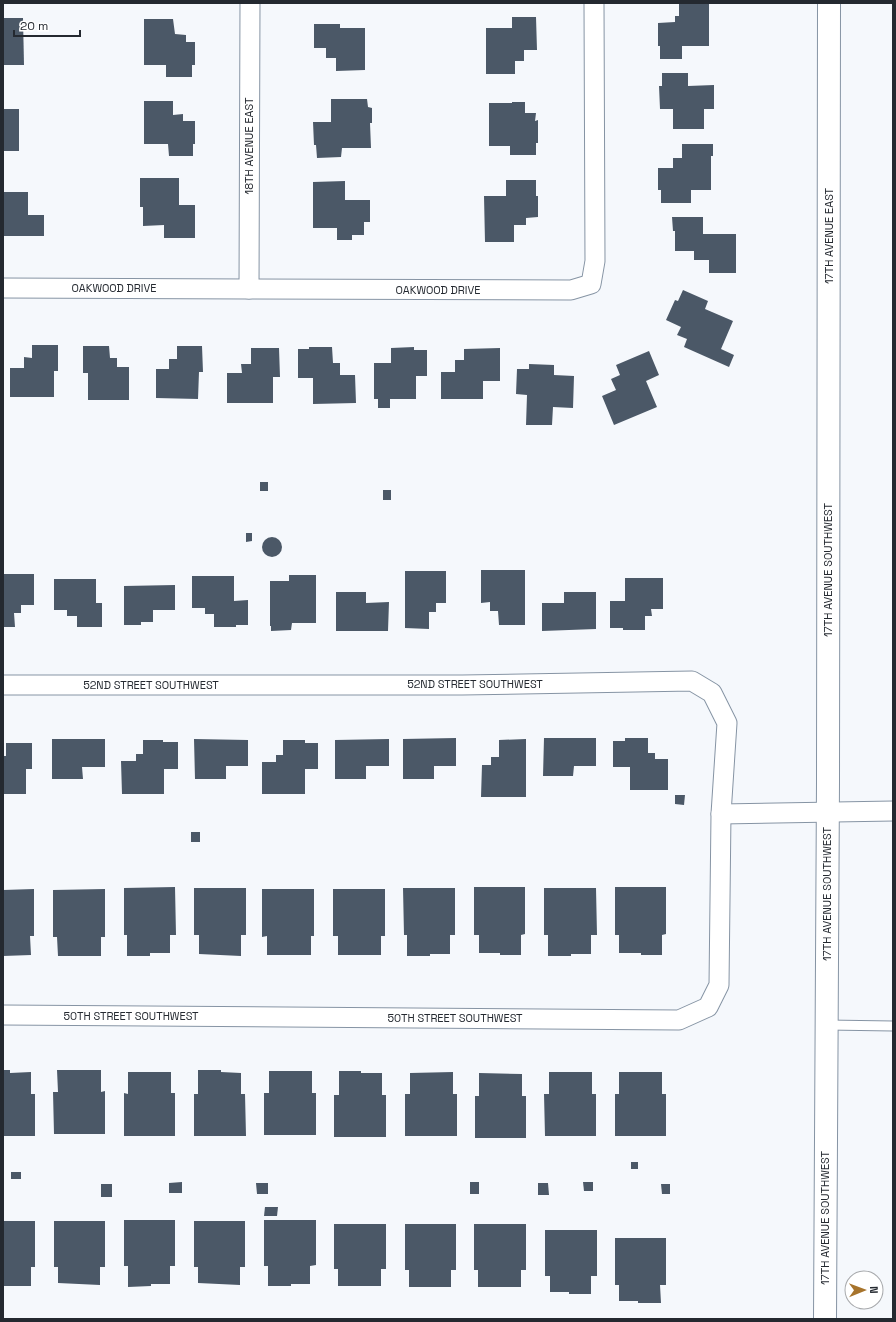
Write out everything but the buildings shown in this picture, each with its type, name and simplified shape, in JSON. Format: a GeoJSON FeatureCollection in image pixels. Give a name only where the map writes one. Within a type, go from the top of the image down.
{"type":"FeatureCollection","features":[{"type":"Feature","properties":{"kind":"street","name":"18TH AVENUE EAST"},"geometry":{"type":"LineString","coordinates":[[249,290],[250,3]]}},
{"type":"Feature","properties":{"kind":"street","name":"OAKWOOD DRIVE"},"geometry":{"type":"LineString","coordinates":[[3,288],[571,290],[591,284],[595,261],[594,3]]}},
{"type":"Feature","properties":{"kind":"street","name":"17TH AVENUE EAST"},"geometry":{"type":"LineString","coordinates":[[828,468],[829,3]]}},
{"type":"Feature","properties":{"kind":"street","name":"17TH AVENUE SOUTHWEST"},"geometry":{"type":"LineString","coordinates":[[825,1319],[828,812],[828,468]]}},
{"type":"Feature","properties":{"kind":"street","name":"52ND STREET SOUTHWEST"},"geometry":{"type":"LineString","coordinates":[[3,685],[462,685],[692,682],[712,693],[727,723],[721,814]]}},
{"type":"Feature","properties":{"kind":"street"},"geometry":{"type":"LineString","coordinates":[[721,814],[893,812]]}},
{"type":"Feature","properties":{"kind":"street","name":"50TH STREET SOUTHWEST"},"geometry":{"type":"LineString","coordinates":[[3,1015],[679,1020],[708,1007],[719,985],[721,814]]}},
{"type":"Feature","properties":{"kind":"lane"},"geometry":{"type":"LineString","coordinates":[[826,1025],[893,1026]]}}]}
